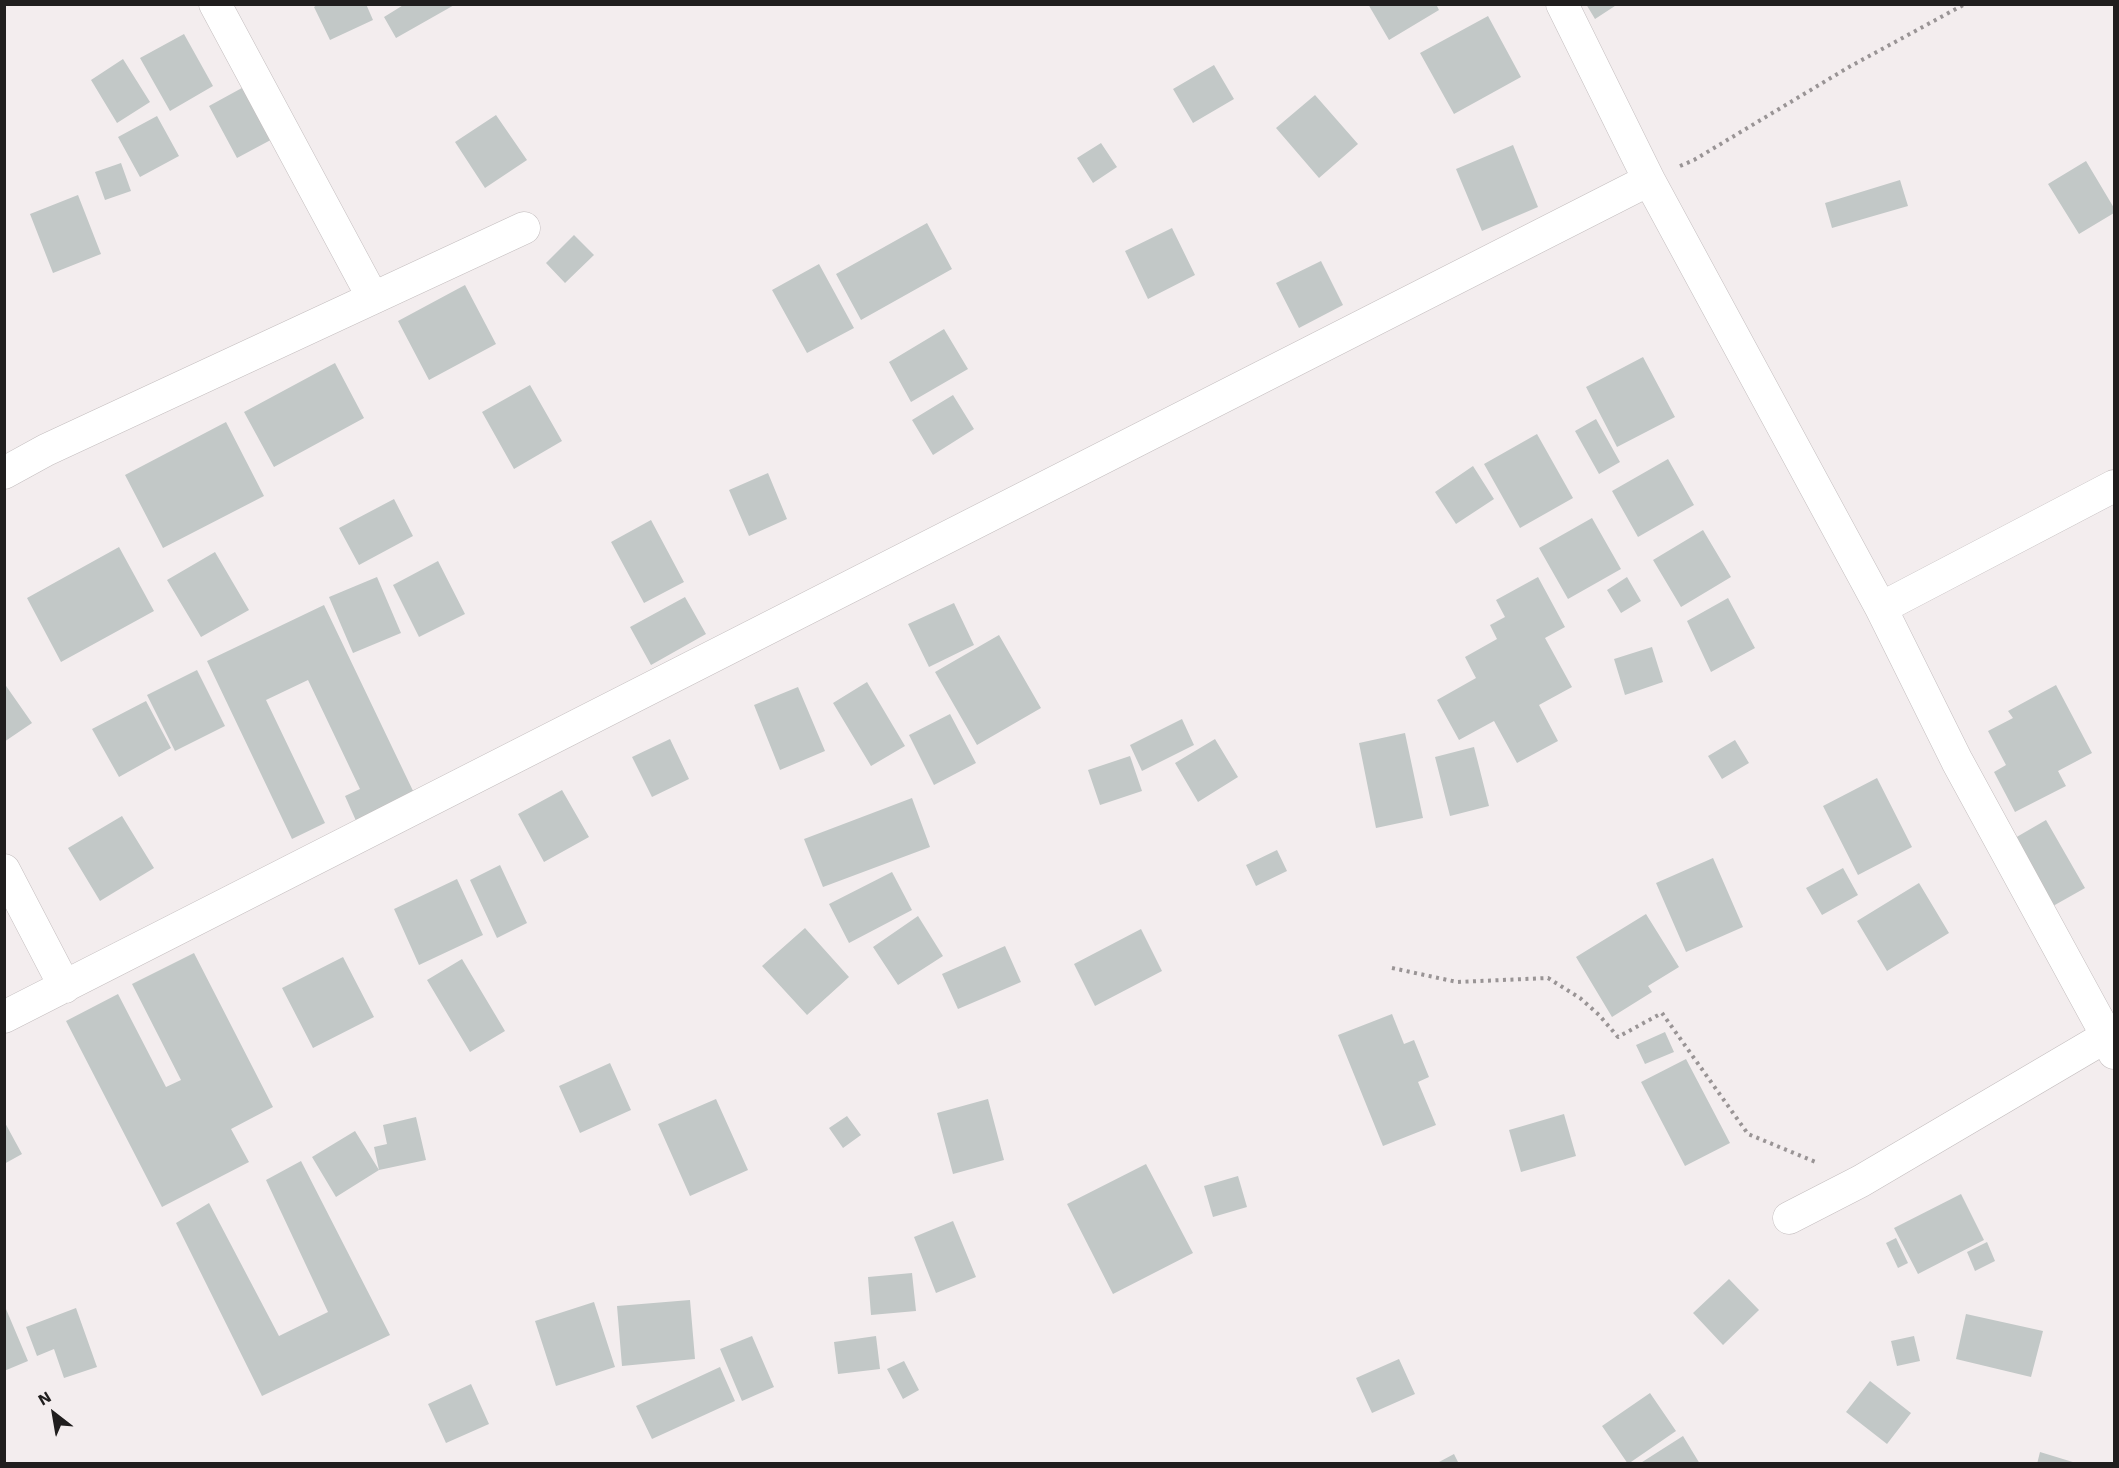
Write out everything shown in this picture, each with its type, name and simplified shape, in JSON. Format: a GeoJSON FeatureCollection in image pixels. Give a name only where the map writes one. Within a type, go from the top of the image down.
{"type":"FeatureCollection","features":[{"type":"Feature","properties":{"kind":"street"},"geometry":{"type":"LineString","coordinates":[[215,4],[374,298]]}},
{"type":"Feature","properties":{"kind":"street"},"geometry":{"type":"LineString","coordinates":[[1562,4],[1649,180],[1881,608],[1957,761],[2112,1040],[1861,1181],[1789,1218]]}},
{"type":"Feature","properties":{"kind":"street"},"geometry":{"type":"LineString","coordinates":[[4,1017],[1649,180]]}},
{"type":"Feature","properties":{"kind":"street"},"geometry":{"type":"LineString","coordinates":[[4,473],[46,450],[524,228]]}},
{"type":"Feature","properties":{"kind":"street"},"geometry":{"type":"LineString","coordinates":[[1881,608],[2115,486]]}},
{"type":"Feature","properties":{"kind":"street"},"geometry":{"type":"LineString","coordinates":[[4,870],[65,987]]}},
{"type":"Feature","properties":{"kind":"path"},"geometry":{"type":"LineString","coordinates":[[1649,180],[1694,160],[1849,68],[1965,4]]}},
{"type":"Feature","properties":{"kind":"path"},"geometry":{"type":"LineString","coordinates":[[1392,968],[1457,982],[1548,978],[1580,998],[1618,1037],[1662,1013],[1748,1134],[1861,1181]]}},
{"type":"Feature","properties":{"kind":"building"},"geometry":{"type":"Polygon","coordinates":[[[318,4],[366,4],[373,20],[330,40],[314,7],[318,4]]]}},
{"type":"Feature","properties":{"kind":"building"},"geometry":{"type":"Polygon","coordinates":[[[405,4],[456,4],[396,38],[384,17],[405,4]]]}},
{"type":"Feature","properties":{"kind":"building"},"geometry":{"type":"Polygon","coordinates":[[[1368,4],[1436,4],[1439,10],[1389,40],[1368,4]]]}},
{"type":"Feature","properties":{"kind":"building"},"geometry":{"type":"Polygon","coordinates":[[[1586,4],[1618,4],[1595,19],[1586,4]]]}},
{"type":"Feature","properties":{"kind":"building"},"geometry":{"type":"Polygon","coordinates":[[[1488,16],[1521,77],[1454,114],[1420,53],[1488,16]]]}},
{"type":"Feature","properties":{"kind":"building"},"geometry":{"type":"Polygon","coordinates":[[[184,34],[213,86],[170,111],[140,58],[184,34]]]}},
{"type":"Feature","properties":{"kind":"building"},"geometry":{"type":"Polygon","coordinates":[[[123,59],[150,102],[117,123],[91,80],[123,59]]]}},
{"type":"Feature","properties":{"kind":"building"},"geometry":{"type":"Polygon","coordinates":[[[1214,65],[1234,99],[1193,123],[1173,89],[1214,65]]]}},
{"type":"Feature","properties":{"kind":"building"},"geometry":{"type":"Polygon","coordinates":[[[251,83],[280,135],[237,158],[209,106],[251,83]]]}},
{"type":"Feature","properties":{"kind":"building"},"geometry":{"type":"Polygon","coordinates":[[[1315,95],[1358,144],[1319,178],[1276,128],[1315,95]]]}},
{"type":"Feature","properties":{"kind":"building"},"geometry":{"type":"Polygon","coordinates":[[[496,115],[527,160],[485,188],[455,142],[496,115]]]}},
{"type":"Feature","properties":{"kind":"building"},"geometry":{"type":"Polygon","coordinates":[[[157,116],[179,156],[140,177],[118,137],[157,116]]]}},
{"type":"Feature","properties":{"kind":"building"},"geometry":{"type":"Polygon","coordinates":[[[1101,143],[1117,167],[1093,183],[1077,158],[1101,143]]]}},
{"type":"Feature","properties":{"kind":"building"},"geometry":{"type":"Polygon","coordinates":[[[1513,145],[1538,207],[1482,231],[1456,169],[1513,145]]]}},
{"type":"Feature","properties":{"kind":"building"},"geometry":{"type":"Polygon","coordinates":[[[2086,161],[2114,208],[2114,213],[2079,234],[2048,184],[2086,161]]]}},
{"type":"Feature","properties":{"kind":"building"},"geometry":{"type":"Polygon","coordinates":[[[121,163],[131,191],[105,200],[95,172],[121,163]]]}},
{"type":"Feature","properties":{"kind":"building"},"geometry":{"type":"Polygon","coordinates":[[[1900,180],[1908,206],[1832,228],[1825,203],[1900,180]]]}},
{"type":"Feature","properties":{"kind":"building"},"geometry":{"type":"Polygon","coordinates":[[[78,195],[101,254],[53,273],[30,214],[78,195]]]}},
{"type":"Feature","properties":{"kind":"building"},"geometry":{"type":"Polygon","coordinates":[[[927,223],[952,269],[861,320],[836,274],[927,223]]]}},
{"type":"Feature","properties":{"kind":"building"},"geometry":{"type":"Polygon","coordinates":[[[1172,228],[1195,275],[1148,299],[1125,251],[1172,228]]]}},
{"type":"Feature","properties":{"kind":"building"},"geometry":{"type":"Polygon","coordinates":[[[574,235],[594,255],[565,283],[546,263],[574,235]]]}},
{"type":"Feature","properties":{"kind":"building"},"geometry":{"type":"Polygon","coordinates":[[[1321,261],[1343,305],[1299,328],[1276,283],[1321,261]]]}},
{"type":"Feature","properties":{"kind":"building"},"geometry":{"type":"Polygon","coordinates":[[[819,264],[854,328],[807,353],[772,290],[819,264]]]}},
{"type":"Feature","properties":{"kind":"building"},"geometry":{"type":"Polygon","coordinates":[[[465,285],[496,344],[429,380],[398,321],[465,285]]]}},
{"type":"Feature","properties":{"kind":"building"},"geometry":{"type":"Polygon","coordinates":[[[944,329],[968,369],[911,402],[889,362],[944,329]]]}},
{"type":"Feature","properties":{"kind":"building"},"geometry":{"type":"Polygon","coordinates":[[[1643,357],[1675,417],[1617,447],[1586,387],[1643,357]]]}},
{"type":"Feature","properties":{"kind":"building"},"geometry":{"type":"Polygon","coordinates":[[[335,363],[364,418],[274,467],[244,412],[335,363]]]}},
{"type":"Feature","properties":{"kind":"building"},"geometry":{"type":"Polygon","coordinates":[[[530,385],[562,441],[514,469],[482,412],[530,385]]]}},
{"type":"Feature","properties":{"kind":"building"},"geometry":{"type":"Polygon","coordinates":[[[953,395],[974,429],[933,455],[912,420],[953,395]]]}},
{"type":"Feature","properties":{"kind":"building"},"geometry":{"type":"Polygon","coordinates":[[[1596,419],[1620,462],[1599,474],[1575,431],[1596,419]]]}},
{"type":"Feature","properties":{"kind":"building"},"geometry":{"type":"Polygon","coordinates":[[[226,422],[264,496],[163,548],[125,475],[226,422]]]}},
{"type":"Feature","properties":{"kind":"building"},"geometry":{"type":"Polygon","coordinates":[[[1537,434],[1573,498],[1520,528],[1484,464],[1537,434]]]}},
{"type":"Feature","properties":{"kind":"building"},"geometry":{"type":"Polygon","coordinates":[[[1668,459],[1694,505],[1638,537],[1612,491],[1668,459]]]}},
{"type":"Feature","properties":{"kind":"building"},"geometry":{"type":"Polygon","coordinates":[[[1473,466],[1494,499],[1456,524],[1435,492],[1473,466]]]}},
{"type":"Feature","properties":{"kind":"building"},"geometry":{"type":"Polygon","coordinates":[[[768,473],[787,519],[749,536],[729,490],[768,473]]]}},
{"type":"Feature","properties":{"kind":"building"},"geometry":{"type":"Polygon","coordinates":[[[394,499],[413,536],[359,565],[339,528],[394,499]]]}},
{"type":"Feature","properties":{"kind":"building"},"geometry":{"type":"Polygon","coordinates":[[[1592,518],[1621,569],[1568,599],[1539,548],[1592,518]]]}},
{"type":"Feature","properties":{"kind":"building"},"geometry":{"type":"Polygon","coordinates":[[[651,520],[684,582],[644,603],[611,542],[651,520]]]}},
{"type":"Feature","properties":{"kind":"building"},"geometry":{"type":"Polygon","coordinates":[[[1703,530],[1731,577],[1681,607],[1653,560],[1703,530]]]}},
{"type":"Feature","properties":{"kind":"building"},"geometry":{"type":"Polygon","coordinates":[[[119,547],[154,611],[61,662],[27,598],[119,547]]]}},
{"type":"Feature","properties":{"kind":"building"},"geometry":{"type":"Polygon","coordinates":[[[215,552],[249,610],[201,637],[167,580],[215,552]]]}},
{"type":"Feature","properties":{"kind":"building"},"geometry":{"type":"Polygon","coordinates":[[[438,561],[465,614],[419,637],[393,585],[438,561]]]}},
{"type":"Feature","properties":{"kind":"building"},"geometry":{"type":"Polygon","coordinates":[[[377,577],[401,633],[353,653],[329,597],[377,577]]]}},
{"type":"Feature","properties":{"kind":"building"},"geometry":{"type":"Polygon","coordinates":[[[1538,577],[1565,627],[1545,638],[1572,687],[1539,705],[1558,741],[1517,763],[1494,721],[1459,740],[1437,700],[1476,678],[1465,657],[1497,639],[1490,625],[1505,617],[1496,600],[1538,577]]]}},
{"type":"Feature","properties":{"kind":"building"},"geometry":{"type":"Polygon","coordinates":[[[1627,577],[1641,601],[1621,613],[1607,590],[1627,577]]]}},
{"type":"Feature","properties":{"kind":"building"},"geometry":{"type":"Polygon","coordinates":[[[685,597],[706,634],[651,665],[630,627],[685,597]]]}},
{"type":"Feature","properties":{"kind":"building"},"geometry":{"type":"Polygon","coordinates":[[[1728,598],[1755,648],[1711,672],[1687,621],[1728,598]]]}},
{"type":"Feature","properties":{"kind":"building"},"geometry":{"type":"Polygon","coordinates":[[[954,603],[974,645],[929,667],[908,624],[954,603]]]}},
{"type":"Feature","properties":{"kind":"building"},"geometry":{"type":"Polygon","coordinates":[[[324,605],[415,795],[357,823],[345,796],[360,789],[308,680],[266,700],[325,823],[292,839],[207,661],[324,605]]]}},
{"type":"Feature","properties":{"kind":"building"},"geometry":{"type":"Polygon","coordinates":[[[999,635],[1041,708],[977,745],[935,672],[999,635]]]}},
{"type":"Feature","properties":{"kind":"building"},"geometry":{"type":"Polygon","coordinates":[[[1652,647],[1663,682],[1625,695],[1614,659],[1652,647]]]}},
{"type":"Feature","properties":{"kind":"building"},"geometry":{"type":"Polygon","coordinates":[[[197,670],[225,726],[175,751],[147,695],[197,670]]]}},
{"type":"Feature","properties":{"kind":"building"},"geometry":{"type":"Polygon","coordinates":[[[867,682],[905,746],[871,766],[833,703],[867,682]]]}},
{"type":"Feature","properties":{"kind":"building"},"geometry":{"type":"Polygon","coordinates":[[[4,683],[32,723],[4,742],[4,683]]]}},
{"type":"Feature","properties":{"kind":"building"},"geometry":{"type":"Polygon","coordinates":[[[2056,685],[2092,753],[2058,771],[2066,786],[2015,812],[1994,772],[2006,765],[1988,731],[2013,718],[2008,711],[2056,685]]]}},
{"type":"Feature","properties":{"kind":"building"},"geometry":{"type":"Polygon","coordinates":[[[798,687],[825,751],[780,770],[754,705],[798,687]]]}},
{"type":"Feature","properties":{"kind":"building"},"geometry":{"type":"Polygon","coordinates":[[[146,701],[171,748],[119,777],[92,729],[146,701]]]}},
{"type":"Feature","properties":{"kind":"building"},"geometry":{"type":"Polygon","coordinates":[[[950,714],[976,763],[934,785],[909,735],[950,714]]]}},
{"type":"Feature","properties":{"kind":"building"},"geometry":{"type":"Polygon","coordinates":[[[1182,719],[1194,745],[1142,771],[1130,745],[1182,719]]]}},
{"type":"Feature","properties":{"kind":"building"},"geometry":{"type":"Polygon","coordinates":[[[1405,733],[1423,818],[1376,828],[1359,743],[1405,733]]]}},
{"type":"Feature","properties":{"kind":"building"},"geometry":{"type":"Polygon","coordinates":[[[670,739],[689,779],[652,797],[632,757],[670,739]]]}},
{"type":"Feature","properties":{"kind":"building"},"geometry":{"type":"Polygon","coordinates":[[[1215,739],[1238,777],[1198,802],[1175,763],[1215,739]]]}},
{"type":"Feature","properties":{"kind":"building"},"geometry":{"type":"Polygon","coordinates":[[[1735,740],[1749,763],[1722,779],[1708,756],[1735,740]]]}},
{"type":"Feature","properties":{"kind":"building"},"geometry":{"type":"Polygon","coordinates":[[[1474,747],[1489,806],[1450,816],[1435,757],[1474,747]]]}},
{"type":"Feature","properties":{"kind":"building"},"geometry":{"type":"Polygon","coordinates":[[[1130,756],[1142,791],[1100,805],[1088,770],[1130,756]]]}},
{"type":"Feature","properties":{"kind":"building"},"geometry":{"type":"Polygon","coordinates":[[[1877,778],[1912,847],[1858,875],[1823,806],[1877,778]]]}},
{"type":"Feature","properties":{"kind":"building"},"geometry":{"type":"Polygon","coordinates":[[[562,790],[589,837],[544,862],[518,814],[562,790]]]}},
{"type":"Feature","properties":{"kind":"building"},"geometry":{"type":"Polygon","coordinates":[[[912,798],[930,847],[823,887],[804,839],[912,798]]]}},
{"type":"Feature","properties":{"kind":"building"},"geometry":{"type":"Polygon","coordinates":[[[122,816],[154,868],[100,901],[68,848],[122,816]]]}},
{"type":"Feature","properties":{"kind":"building"},"geometry":{"type":"Polygon","coordinates":[[[2046,820],[2085,888],[2046,910],[2008,842],[2046,820]]]}},
{"type":"Feature","properties":{"kind":"building"},"geometry":{"type":"Polygon","coordinates":[[[1277,850],[1287,871],[1256,886],[1246,865],[1277,850]]]}},
{"type":"Feature","properties":{"kind":"building"},"geometry":{"type":"Polygon","coordinates":[[[1713,858],[1743,927],[1686,952],[1656,883],[1713,858]]]}},
{"type":"Feature","properties":{"kind":"building"},"geometry":{"type":"Polygon","coordinates":[[[500,865],[527,923],[497,938],[470,880],[500,865]]]}},
{"type":"Feature","properties":{"kind":"building"},"geometry":{"type":"Polygon","coordinates":[[[1843,868],[1858,895],[1822,915],[1806,888],[1843,868]]]}},
{"type":"Feature","properties":{"kind":"building"},"geometry":{"type":"Polygon","coordinates":[[[892,872],[912,910],[849,943],[829,904],[892,872]]]}},
{"type":"Feature","properties":{"kind":"building"},"geometry":{"type":"Polygon","coordinates":[[[457,879],[483,935],[419,965],[394,909],[457,879]]]}},
{"type":"Feature","properties":{"kind":"building"},"geometry":{"type":"Polygon","coordinates":[[[1919,883],[1949,933],[1887,971],[1857,921],[1919,883]]]}},
{"type":"Feature","properties":{"kind":"building"},"geometry":{"type":"Polygon","coordinates":[[[1646,914],[1679,967],[1648,986],[1652,992],[1612,1017],[1576,957],[1646,914]]]}},
{"type":"Feature","properties":{"kind":"building"},"geometry":{"type":"Polygon","coordinates":[[[918,916],[943,956],[898,985],[873,947],[918,916]]]}},
{"type":"Feature","properties":{"kind":"building"},"geometry":{"type":"Polygon","coordinates":[[[805,928],[849,977],[807,1015],[762,966],[805,928]]]}},
{"type":"Feature","properties":{"kind":"building"},"geometry":{"type":"Polygon","coordinates":[[[1141,929],[1162,971],[1095,1006],[1074,964],[1141,929]]]}},
{"type":"Feature","properties":{"kind":"building"},"geometry":{"type":"Polygon","coordinates":[[[1005,946],[1021,982],[958,1009],[942,974],[1005,946]]]}},
{"type":"Feature","properties":{"kind":"building"},"geometry":{"type":"Polygon","coordinates":[[[194,953],[273,1107],[231,1129],[249,1162],[162,1207],[66,1021],[118,994],[166,1087],[181,1080],[132,984],[194,953]]]}},
{"type":"Feature","properties":{"kind":"building"},"geometry":{"type":"Polygon","coordinates":[[[343,957],[374,1017],[313,1048],[282,988],[343,957]]]}},
{"type":"Feature","properties":{"kind":"building"},"geometry":{"type":"Polygon","coordinates":[[[462,959],[505,1031],[470,1052],[427,980],[462,959]]]}},
{"type":"Feature","properties":{"kind":"building"},"geometry":{"type":"Polygon","coordinates":[[[1392,1014],[1404,1044],[1414,1040],[1429,1077],[1418,1082],[1436,1125],[1383,1146],[1338,1035],[1392,1014]]]}},
{"type":"Feature","properties":{"kind":"building"},"geometry":{"type":"Polygon","coordinates":[[[1665,1032],[1674,1052],[1645,1064],[1636,1045],[1665,1032]]]}},
{"type":"Feature","properties":{"kind":"building"},"geometry":{"type":"Polygon","coordinates":[[[1686,1059],[1730,1143],[1685,1166],[1641,1082],[1686,1059]]]}},
{"type":"Feature","properties":{"kind":"building"},"geometry":{"type":"Polygon","coordinates":[[[610,1063],[631,1110],[580,1133],[559,1086],[610,1063]]]}},
{"type":"Feature","properties":{"kind":"building"},"geometry":{"type":"Polygon","coordinates":[[[716,1099],[748,1170],[690,1196],[658,1124],[716,1099]]]}},
{"type":"Feature","properties":{"kind":"building"},"geometry":{"type":"Polygon","coordinates":[[[988,1099],[1004,1160],[953,1174],[937,1113],[988,1099]]]}},
{"type":"Feature","properties":{"kind":"building"},"geometry":{"type":"Polygon","coordinates":[[[1564,1114],[1576,1156],[1521,1172],[1509,1130],[1564,1114]]]}},
{"type":"Feature","properties":{"kind":"building"},"geometry":{"type":"Polygon","coordinates":[[[847,1116],[861,1135],[843,1148],[829,1128],[847,1116]]]}},
{"type":"Feature","properties":{"kind":"building"},"geometry":{"type":"Polygon","coordinates":[[[416,1117],[426,1160],[379,1170],[374,1147],[387,1144],[383,1125],[416,1117]]]}},
{"type":"Feature","properties":{"kind":"building"},"geometry":{"type":"Polygon","coordinates":[[[4,1121],[22,1154],[4,1164],[4,1121]]]}},
{"type":"Feature","properties":{"kind":"building"},"geometry":{"type":"Polygon","coordinates":[[[355,1131],[379,1170],[336,1197],[312,1157],[355,1131]]]}},
{"type":"Feature","properties":{"kind":"building"},"geometry":{"type":"Polygon","coordinates":[[[301,1161],[390,1335],[262,1396],[176,1223],[209,1203],[279,1336],[328,1312],[266,1180],[301,1161]]]}},
{"type":"Feature","properties":{"kind":"building"},"geometry":{"type":"Polygon","coordinates":[[[1146,1164],[1193,1253],[1113,1294],[1067,1204],[1146,1164]]]}},
{"type":"Feature","properties":{"kind":"building"},"geometry":{"type":"Polygon","coordinates":[[[1238,1176],[1247,1207],[1213,1217],[1204,1186],[1238,1176]]]}},
{"type":"Feature","properties":{"kind":"building"},"geometry":{"type":"Polygon","coordinates":[[[1961,1194],[1984,1240],[1918,1274],[1894,1228],[1961,1194]]]}},
{"type":"Feature","properties":{"kind":"building"},"geometry":{"type":"Polygon","coordinates":[[[953,1221],[976,1277],[936,1293],[914,1237],[953,1221]]]}},
{"type":"Feature","properties":{"kind":"building"},"geometry":{"type":"Polygon","coordinates":[[[1896,1238],[1908,1263],[1898,1268],[1886,1243],[1896,1238]]]}},
{"type":"Feature","properties":{"kind":"building"},"geometry":{"type":"Polygon","coordinates":[[[1987,1242],[1995,1261],[1975,1271],[1967,1252],[1987,1242]]]}},
{"type":"Feature","properties":{"kind":"building"},"geometry":{"type":"Polygon","coordinates":[[[912,1273],[916,1311],[871,1315],[868,1277],[912,1273]]]}},
{"type":"Feature","properties":{"kind":"building"},"geometry":{"type":"Polygon","coordinates":[[[1729,1279],[1759,1310],[1723,1345],[1693,1313],[1729,1279]]]}},
{"type":"Feature","properties":{"kind":"building"},"geometry":{"type":"Polygon","coordinates":[[[690,1300],[695,1359],[622,1366],[617,1306],[690,1300]]]}},
{"type":"Feature","properties":{"kind":"building"},"geometry":{"type":"Polygon","coordinates":[[[594,1302],[615,1367],[556,1386],[535,1321],[594,1302]]]}},
{"type":"Feature","properties":{"kind":"building"},"geometry":{"type":"Polygon","coordinates":[[[76,1308],[97,1367],[64,1378],[54,1349],[37,1356],[26,1327],[76,1308]]]}},
{"type":"Feature","properties":{"kind":"building"},"geometry":{"type":"Polygon","coordinates":[[[4,1309],[6,1309],[28,1361],[4,1371],[4,1309]]]}},
{"type":"Feature","properties":{"kind":"building"},"geometry":{"type":"Polygon","coordinates":[[[1966,1314],[2043,1331],[2031,1377],[1956,1359],[1966,1314]]]}},
{"type":"Feature","properties":{"kind":"building"},"geometry":{"type":"Polygon","coordinates":[[[752,1336],[774,1387],[742,1401],[720,1349],[752,1336]]]}},
{"type":"Feature","properties":{"kind":"building"},"geometry":{"type":"Polygon","coordinates":[[[876,1336],[880,1369],[838,1374],[834,1342],[876,1336]]]}},
{"type":"Feature","properties":{"kind":"building"},"geometry":{"type":"Polygon","coordinates":[[[1914,1336],[1920,1361],[1897,1366],[1891,1341],[1914,1336]]]}},
{"type":"Feature","properties":{"kind":"building"},"geometry":{"type":"Polygon","coordinates":[[[1399,1359],[1415,1394],[1372,1413],[1356,1378],[1399,1359]]]}},
{"type":"Feature","properties":{"kind":"building"},"geometry":{"type":"Polygon","coordinates":[[[904,1361],[919,1390],[903,1399],[887,1369],[904,1361]]]}},
{"type":"Feature","properties":{"kind":"building"},"geometry":{"type":"Polygon","coordinates":[[[720,1367],[735,1401],[652,1439],[636,1406],[720,1367]]]}},
{"type":"Feature","properties":{"kind":"building"},"geometry":{"type":"Polygon","coordinates":[[[1870,1381],[1911,1413],[1887,1444],[1846,1412],[1870,1381]]]}},
{"type":"Feature","properties":{"kind":"building"},"geometry":{"type":"Polygon","coordinates":[[[471,1384],[489,1424],[446,1443],[428,1404],[471,1384]]]}},
{"type":"Feature","properties":{"kind":"building"},"geometry":{"type":"Polygon","coordinates":[[[1650,1393],[1676,1431],[1628,1464],[1602,1426],[1650,1393]]]}},
{"type":"Feature","properties":{"kind":"building"},"geometry":{"type":"Polygon","coordinates":[[[1683,1436],[1700,1464],[1639,1464],[1683,1436]]]}},
{"type":"Feature","properties":{"kind":"building"},"geometry":{"type":"Polygon","coordinates":[[[2040,1452],[2076,1463],[2076,1464],[2037,1464],[2040,1452]]]}},
{"type":"Feature","properties":{"kind":"building"},"geometry":{"type":"Polygon","coordinates":[[[1454,1454],[1459,1464],[1440,1464],[1439,1462],[1454,1454]]]}}]}
